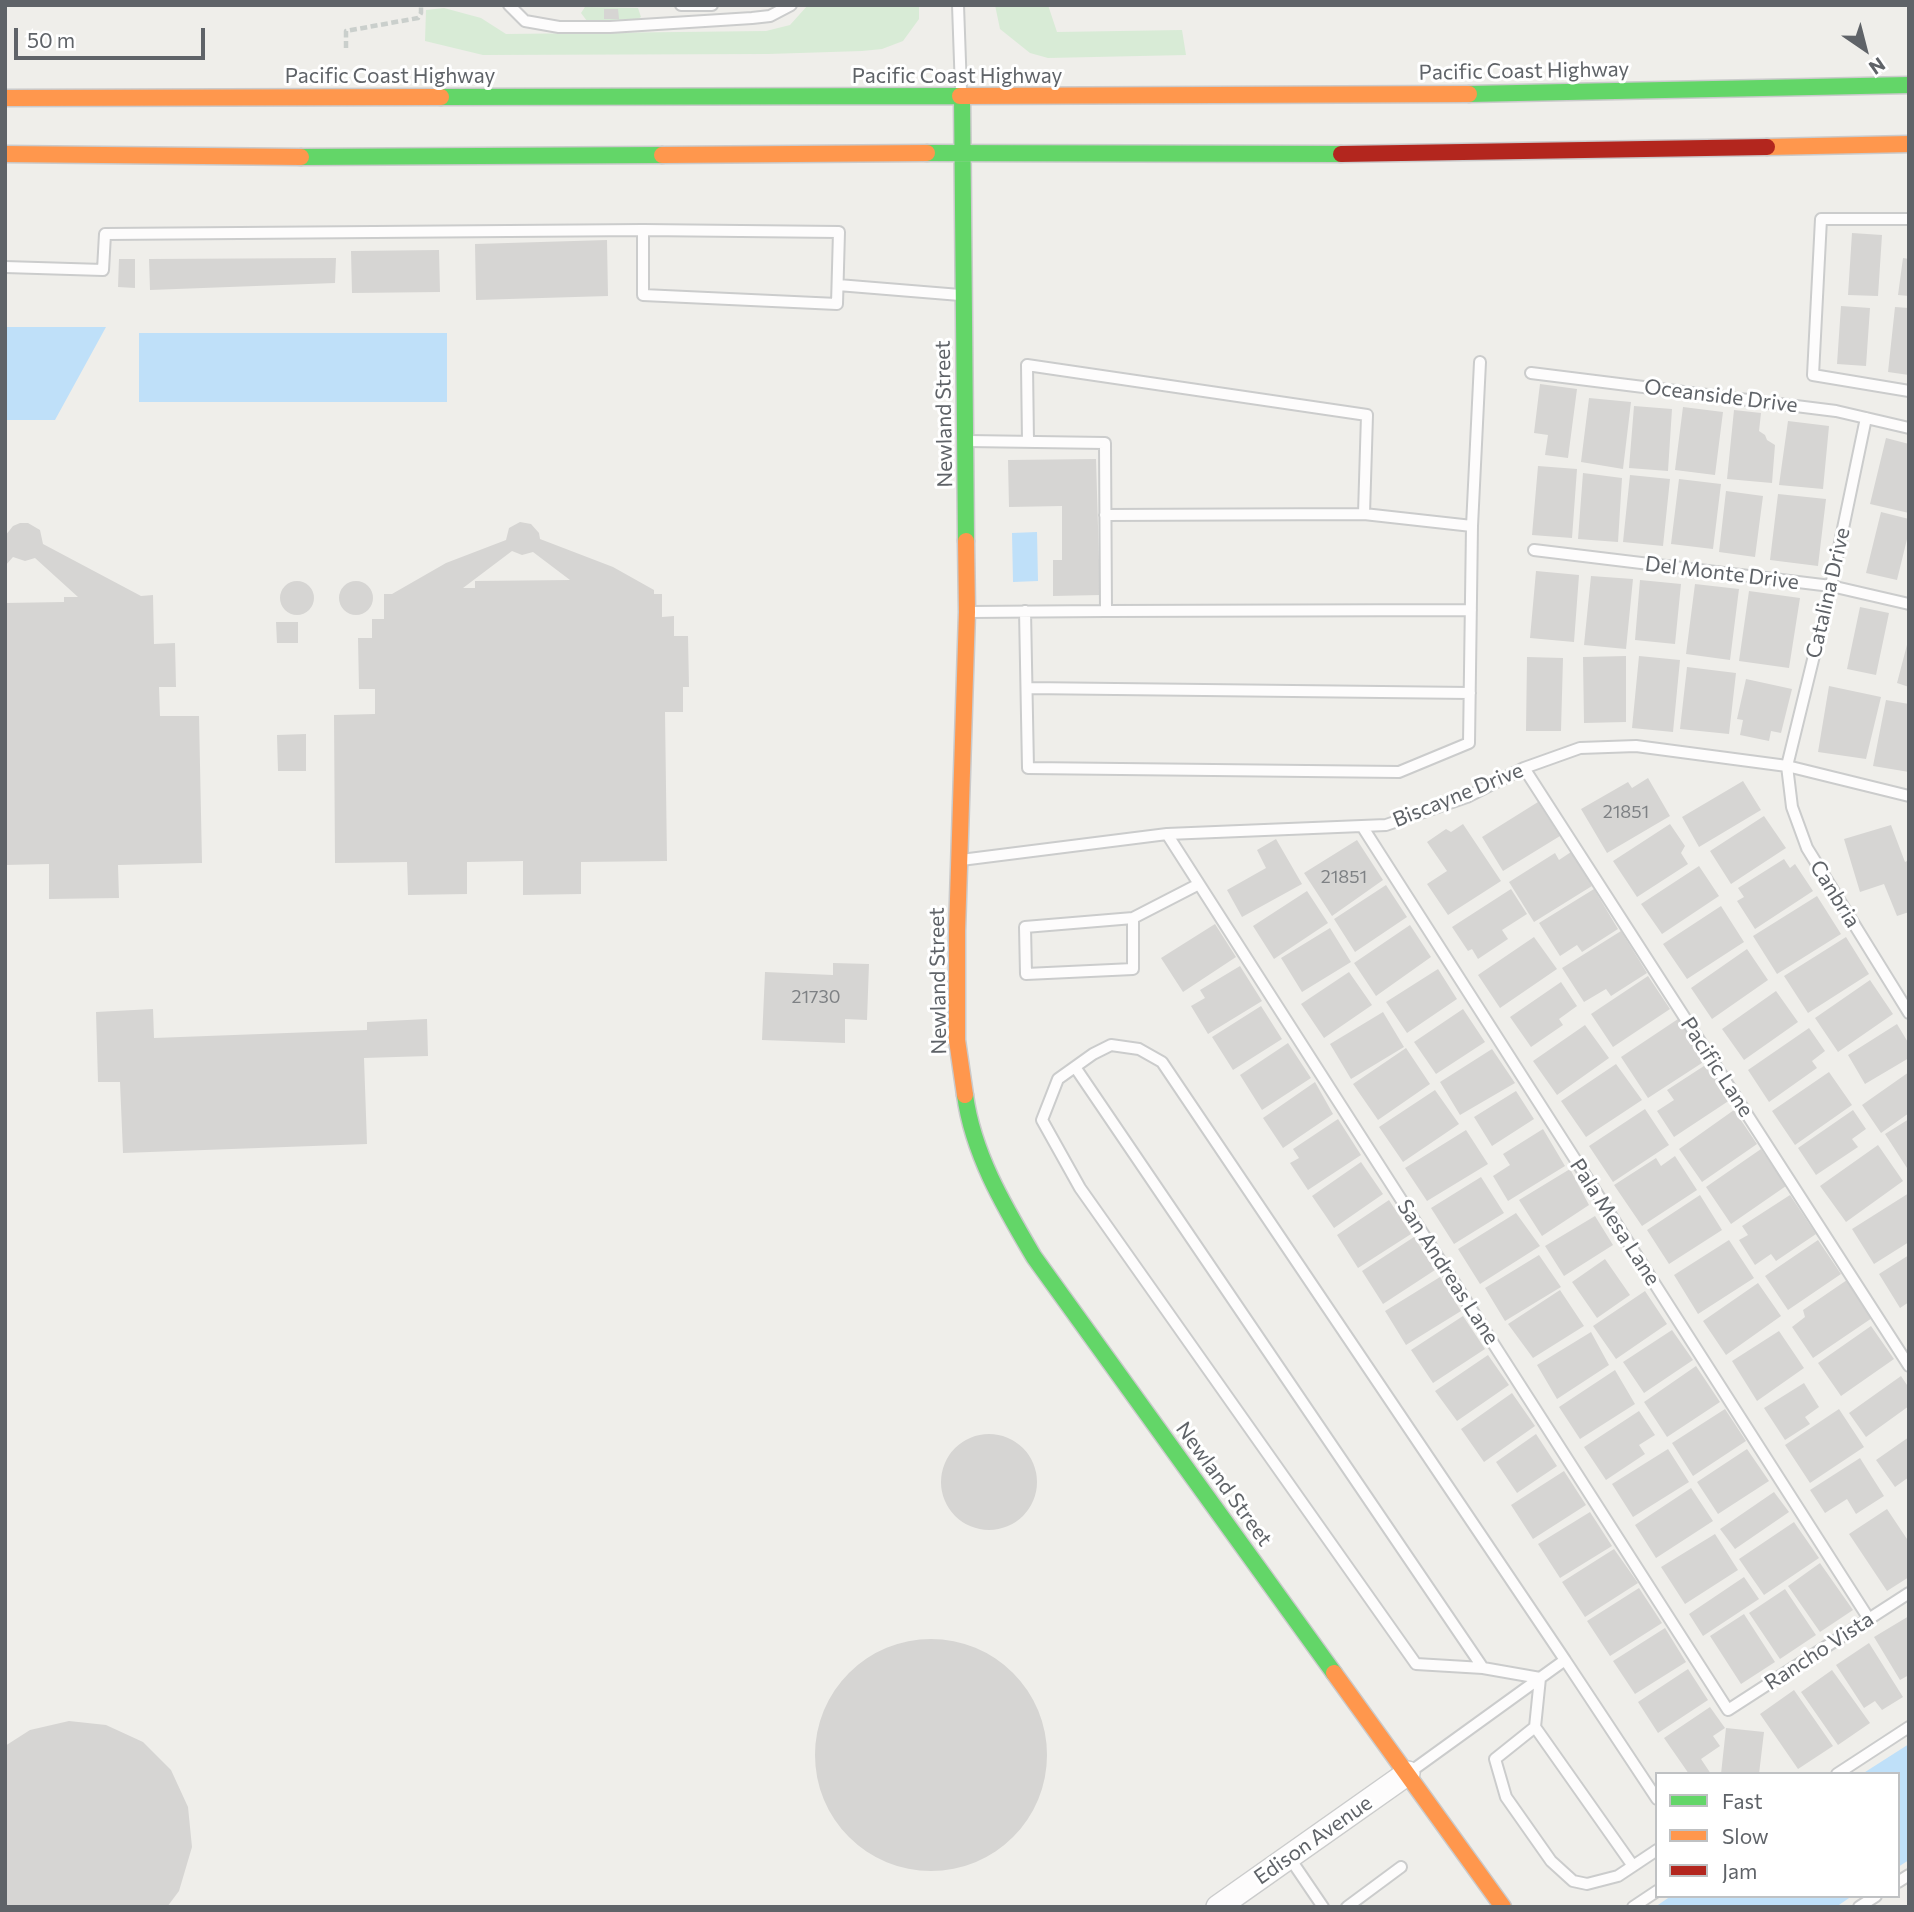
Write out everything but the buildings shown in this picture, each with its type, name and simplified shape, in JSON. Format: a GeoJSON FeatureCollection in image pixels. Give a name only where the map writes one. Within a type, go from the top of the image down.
{"type":"FeatureCollection","features":[{"type":"Feature","properties":{"kind":"main road","name":"Pacific Coast Highway"},"geometry":{"type":"LineString","coordinates":[[5,98],[1417,95],[1909,85]]}},
{"type":"Feature","properties":{"kind":"main road","name":"Newland Street"},"geometry":{"type":"LineString","coordinates":[[962,97],[967,611],[957,1040],[967,1112],[993,1187],[1034,1257],[1503,1907]]}},
{"type":"Feature","properties":{"kind":"main road"},"geometry":{"type":"LineString","coordinates":[[5,154],[311,157],[962,153],[1396,154],[1909,144]]}},
{"type":"Feature","properties":{"kind":"street","name":"Edison Avenue"},"geometry":{"type":"LineString","coordinates":[[1218,1907],[1408,1773]]}},
{"type":"Feature","properties":{"kind":"lane"},"geometry":{"type":"LineString","coordinates":[[509,5],[525,21],[559,27],[610,27],[770,16],[791,5]]}},
{"type":"Feature","properties":{"kind":"lane"},"geometry":{"type":"LineString","coordinates":[[681,5],[712,5],[734,18]]}},
{"type":"Feature","properties":{"kind":"lane"},"geometry":{"type":"LineString","coordinates":[[958,5],[962,97]]}},
{"type":"Feature","properties":{"kind":"lane"},"geometry":{"type":"LineString","coordinates":[[1909,219],[1821,219],[1813,375],[1909,391]]}},
{"type":"Feature","properties":{"kind":"lane"},"geometry":{"type":"LineString","coordinates":[[5,267],[103,270],[105,234],[643,230],[839,232],[837,304],[643,295],[643,230]]}},
{"type":"Feature","properties":{"kind":"lane"},"geometry":{"type":"LineString","coordinates":[[838,285],[963,295]]}},
{"type":"Feature","properties":{"kind":"lane"},"geometry":{"type":"LineString","coordinates":[[1025,611],[1028,768],[1399,772],[1469,743],[1472,526],[1480,362]]}},
{"type":"Feature","properties":{"kind":"lane"},"geometry":{"type":"LineString","coordinates":[[1028,442],[1027,365],[1367,415],[1364,514]]}},
{"type":"Feature","properties":{"kind":"lane","name":"Oceanside Drive"},"geometry":{"type":"LineString","coordinates":[[1531,373],[1836,411],[1909,428]]}},
{"type":"Feature","properties":{"kind":"lane","name":"Catalina Drive"},"geometry":{"type":"LineString","coordinates":[[1787,766],[1831,586],[1866,418]]}},
{"type":"Feature","properties":{"kind":"lane"},"geometry":{"type":"LineString","coordinates":[[965,441],[1105,443],[1106,611]]}},
{"type":"Feature","properties":{"kind":"lane"},"geometry":{"type":"LineString","coordinates":[[1105,515],[1364,514],[1472,526]]}},
{"type":"Feature","properties":{"kind":"lane","name":"Del Monte Drive"},"geometry":{"type":"LineString","coordinates":[[1534,550],[1831,586],[1909,604]]}},
{"type":"Feature","properties":{"kind":"lane"},"geometry":{"type":"LineString","coordinates":[[967,611],[1471,611]]}},
{"type":"Feature","properties":{"kind":"lane"},"geometry":{"type":"LineString","coordinates":[[1027,688],[1470,693]]}},
{"type":"Feature","properties":{"kind":"lane","name":"Biscayne Drive"},"geometry":{"type":"LineString","coordinates":[[960,860],[1167,834],[1386,825],[1467,797],[1524,768],[1580,748],[1636,746],[1787,766],[1909,796]]}},
{"type":"Feature","properties":{"kind":"lane","name":"Canbria"},"geometry":{"type":"LineString","coordinates":[[1787,766],[1792,807],[1807,848],[1909,1013]]}},
{"type":"Feature","properties":{"kind":"lane","name":"Pacific Lane"},"geometry":{"type":"LineString","coordinates":[[1524,768],[1909,1366]]}},
{"type":"Feature","properties":{"kind":"lane","name":"Pala Mesa Lane"},"geometry":{"type":"LineString","coordinates":[[1362,826],[1869,1619]]}},
{"type":"Feature","properties":{"kind":"lane","name":"San Andreas Lane"},"geometry":{"type":"LineString","coordinates":[[1167,834],[1728,1710]]}},
{"type":"Feature","properties":{"kind":"lane"},"geometry":{"type":"LineString","coordinates":[[1133,918],[1133,970],[1026,974],[1024,927],[1133,918],[1199,884]]}},
{"type":"Feature","properties":{"kind":"lane"},"geometry":{"type":"LineString","coordinates":[[1540,1678],[1483,1668],[1416,1664],[1080,1188],[1042,1120],[1058,1079],[1111,1045],[1139,1049],[1162,1062],[1655,1796]]}},
{"type":"Feature","properties":{"kind":"lane"},"geometry":{"type":"LineString","coordinates":[[1075,1067],[1483,1668]]}},
{"type":"Feature","properties":{"kind":"lane","name":"Rancho Vista"},"geometry":{"type":"LineString","coordinates":[[1728,1710],[1909,1593]]}},
{"type":"Feature","properties":{"kind":"lane"},"geometry":{"type":"LineString","coordinates":[[1408,1773],[1564,1660]]}},
{"type":"Feature","properties":{"kind":"lane"},"geometry":{"type":"LineString","coordinates":[[1540,1678],[1535,1727],[1633,1866]]}},
{"type":"Feature","properties":{"kind":"lane"},"geometry":{"type":"LineString","coordinates":[[1535,1727],[1495,1759],[1506,1797],[1551,1861],[1573,1881],[1587,1884],[1618,1876],[1655,1851]]}},
{"type":"Feature","properties":{"kind":"lane"},"geometry":{"type":"LineString","coordinates":[[1840,1772],[1909,1727]]}},
{"type":"Feature","properties":{"kind":"lane"},"geometry":{"type":"LineString","coordinates":[[1289,1857],[1323,1907]]}},
{"type":"Feature","properties":{"kind":"lane"},"geometry":{"type":"LineString","coordinates":[[1347,1907],[1401,1867]]}},
{"type":"Feature","properties":{"kind":"lane"},"geometry":{"type":"LineString","coordinates":[[1633,1907],[1655,1892]]}},
{"type":"Feature","properties":{"kind":"path"},"geometry":{"type":"LineString","coordinates":[[346,48],[346,31],[418,18],[421,5]]}},
{"type":"Feature","properties":{"kind":"green space"},"geometry":{"type":"Polygon","coordinates":[[[808,5],[919,5],[919,19],[903,41],[882,49],[862,51],[483,55],[425,41],[426,10],[444,8],[481,18],[506,34],[766,31],[790,25],[808,5]]]}},
{"type":"Feature","properties":{"kind":"green space"},"geometry":{"type":"Polygon","coordinates":[[[995,5],[1048,5],[1057,32],[1182,30],[1186,55],[1048,58],[1030,53],[1000,29],[995,5]]]}},
{"type":"Feature","properties":{"kind":"green space"},"geometry":{"type":"Polygon","coordinates":[[[585,7],[638,8],[641,17],[587,21],[581,13],[585,7]]]}},
{"type":"Feature","properties":{"kind":"water"},"geometry":{"type":"Polygon","coordinates":[[[5,327],[106,327],[55,420],[5,420],[5,327]]]}},
{"type":"Feature","properties":{"kind":"water"},"geometry":{"type":"Polygon","coordinates":[[[139,333],[447,333],[447,402],[139,402],[139,333]]]}},
{"type":"Feature","properties":{"kind":"water"},"geometry":{"type":"Polygon","coordinates":[[[1037,532],[1038,581],[1013,582],[1012,533],[1037,532]]]}},
{"type":"Feature","properties":{"kind":"water"},"geometry":{"type":"Polygon","coordinates":[[[1909,1744],[1909,1860],[1900,1866],[1900,1772],[1865,1772],[1909,1744]]]}},
{"type":"Feature","properties":{"kind":"water"},"geometry":{"type":"Polygon","coordinates":[[[1668,1898],[1849,1898],[1836,1907],[1655,1907],[1668,1898]]]}},
{"type":"Feature","properties":{"kind":"traffic: fast"},"geometry":{"type":"LineString","coordinates":[[1469,94],[1909,85]]}},
{"type":"Feature","properties":{"kind":"traffic: fast"},"geometry":{"type":"LineString","coordinates":[[441,97],[960,96]]}},
{"type":"Feature","properties":{"kind":"traffic: fast"},"geometry":{"type":"LineString","coordinates":[[962,97],[966,541]]}},
{"type":"Feature","properties":{"kind":"traffic: fast"},"geometry":{"type":"LineString","coordinates":[[927,153],[1341,154]]}},
{"type":"Feature","properties":{"kind":"traffic: fast"},"geometry":{"type":"LineString","coordinates":[[301,157],[662,155]]}},
{"type":"Feature","properties":{"kind":"traffic: fast"},"geometry":{"type":"LineString","coordinates":[[965,1095],[982,1159],[1034,1257],[1334,1673]]}},
{"type":"Feature","properties":{"kind":"traffic: slow"},"geometry":{"type":"LineString","coordinates":[[960,96],[1469,94]]}},
{"type":"Feature","properties":{"kind":"traffic: slow"},"geometry":{"type":"LineString","coordinates":[[5,98],[441,97]]}},
{"type":"Feature","properties":{"kind":"traffic: slow"},"geometry":{"type":"LineString","coordinates":[[1767,147],[1909,144]]}},
{"type":"Feature","properties":{"kind":"traffic: slow"},"geometry":{"type":"LineString","coordinates":[[662,155],[927,153]]}},
{"type":"Feature","properties":{"kind":"traffic: slow"},"geometry":{"type":"LineString","coordinates":[[5,154],[301,157]]}},
{"type":"Feature","properties":{"kind":"traffic: slow"},"geometry":{"type":"LineString","coordinates":[[965,1095],[957,1040],[957,931],[967,612],[966,541]]}},
{"type":"Feature","properties":{"kind":"traffic: slow"},"geometry":{"type":"LineString","coordinates":[[1334,1673],[1503,1907]]}},
{"type":"Feature","properties":{"kind":"traffic: jam"},"geometry":{"type":"LineString","coordinates":[[1341,154],[1767,147]]}}]}
